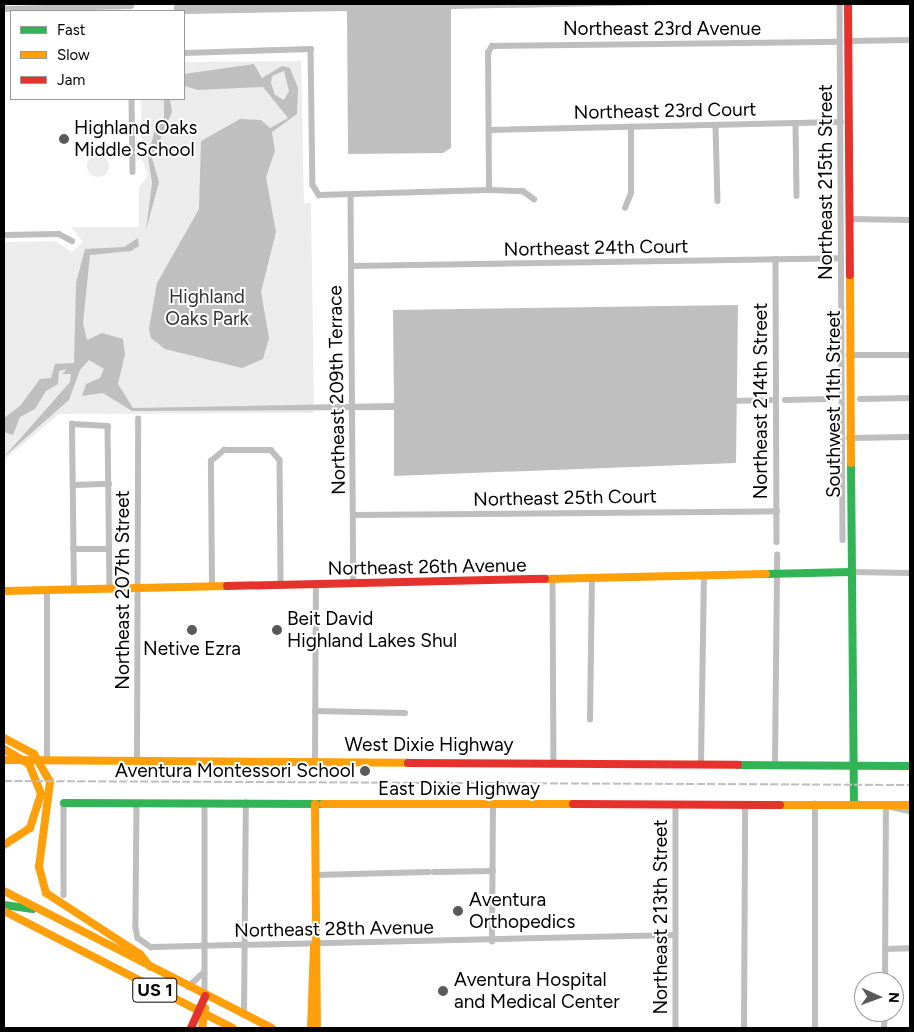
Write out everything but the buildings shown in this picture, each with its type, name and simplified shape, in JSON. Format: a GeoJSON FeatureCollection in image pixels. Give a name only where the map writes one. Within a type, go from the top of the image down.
{"type":"FeatureCollection","features":[{"type":"Feature","properties":{"kind":"street","name":"Northeast 215th Street"},"geometry":{"type":"LineString","coordinates":[[840,4],[844,41],[841,122],[843,540]]}},
{"type":"Feature","properties":{"kind":"street","name":"Southwest 11th Street"},"geometry":{"type":"LineString","coordinates":[[848,4],[844,41],[849,219],[849,438],[854,805]]}},
{"type":"Feature","properties":{"kind":"street"},"geometry":{"type":"LineString","coordinates":[[4,9],[131,7]]}},
{"type":"Feature","properties":{"kind":"street","name":"Northeast 23rd Avenue"},"geometry":{"type":"LineString","coordinates":[[489,130],[488,53],[501,45],[910,40]]}},
{"type":"Feature","properties":{"kind":"street"},"geometry":{"type":"LineString","coordinates":[[185,53],[311,49],[314,191],[351,195],[489,190],[523,191],[534,199]]}},
{"type":"Feature","properties":{"kind":"street"},"geometry":{"type":"LineString","coordinates":[[132,100],[133,172]]}},
{"type":"Feature","properties":{"kind":"street","name":"Northeast 23rd Court"},"geometry":{"type":"LineString","coordinates":[[489,130],[841,122]]}},
{"type":"Feature","properties":{"kind":"street"},"geometry":{"type":"LineString","coordinates":[[796,123],[797,196]]}},
{"type":"Feature","properties":{"kind":"street"},"geometry":{"type":"LineString","coordinates":[[716,126],[718,201]]}},
{"type":"Feature","properties":{"kind":"street"},"geometry":{"type":"LineString","coordinates":[[625,208],[631,193],[631,127]]}},
{"type":"Feature","properties":{"kind":"street"},"geometry":{"type":"LineString","coordinates":[[489,130],[489,190]]}},
{"type":"Feature","properties":{"kind":"street","name":"Northeast 209th Terrace"},"geometry":{"type":"LineString","coordinates":[[351,195],[351,411],[354,584]]}},
{"type":"Feature","properties":{"kind":"street"},"geometry":{"type":"LineString","coordinates":[[849,219],[910,220]]}},
{"type":"Feature","properties":{"kind":"street"},"geometry":{"type":"LineString","coordinates":[[4,235],[60,234],[72,241]]}},
{"type":"Feature","properties":{"kind":"street","name":"Northeast 24th Court"},"geometry":{"type":"LineString","coordinates":[[351,266],[841,258]]}},
{"type":"Feature","properties":{"kind":"street","name":"Northeast 214th Street"},"geometry":{"type":"LineString","coordinates":[[776,259],[777,542]]}},
{"type":"Feature","properties":{"kind":"street"},"geometry":{"type":"LineString","coordinates":[[849,355],[910,355]]}},
{"type":"Feature","properties":{"kind":"street","name":"Northeast 207th Street"},"geometry":{"type":"LineString","coordinates":[[137,761],[138,419]]}},
{"type":"Feature","properties":{"kind":"street"},"geometry":{"type":"LineString","coordinates":[[74,590],[72,424],[108,426],[110,589]]}},
{"type":"Feature","properties":{"kind":"street"},"geometry":{"type":"LineString","coordinates":[[849,438],[910,437]]}},
{"type":"Feature","properties":{"kind":"street"},"geometry":{"type":"LineString","coordinates":[[212,586],[211,461],[216,453],[233,450],[271,450],[280,460],[281,585]]}},
{"type":"Feature","properties":{"kind":"street"},"geometry":{"type":"LineString","coordinates":[[74,485],[109,484]]}},
{"type":"Feature","properties":{"kind":"street","name":"Northeast 25th Court"},"geometry":{"type":"LineString","coordinates":[[354,515],[777,511]]}},
{"type":"Feature","properties":{"kind":"street"},"geometry":{"type":"LineString","coordinates":[[74,549],[109,550]]}},
{"type":"Feature","properties":{"kind":"street"},"geometry":{"type":"LineString","coordinates":[[775,763],[777,554]]}},
{"type":"Feature","properties":{"kind":"street"},"geometry":{"type":"LineString","coordinates":[[851,572],[910,573]]}},
{"type":"Feature","properties":{"kind":"street","name":"Northeast 26th Avenue"},"geometry":{"type":"LineString","coordinates":[[4,591],[704,579],[851,572]]}},
{"type":"Feature","properties":{"kind":"street"},"geometry":{"type":"LineString","coordinates":[[701,763],[704,579]]}},
{"type":"Feature","properties":{"kind":"street"},"geometry":{"type":"LineString","coordinates":[[590,720],[592,581]]}},
{"type":"Feature","properties":{"kind":"street"},"geometry":{"type":"LineString","coordinates":[[553,582],[554,762]]}},
{"type":"Feature","properties":{"kind":"street"},"geometry":{"type":"LineString","coordinates":[[314,761],[316,585]]}},
{"type":"Feature","properties":{"kind":"street"},"geometry":{"type":"LineString","coordinates":[[47,590],[47,760]]}},
{"type":"Feature","properties":{"kind":"street"},"geometry":{"type":"LineString","coordinates":[[315,711],[405,713]]}},
{"type":"Feature","properties":{"kind":"street"},"geometry":{"type":"LineString","coordinates":[[4,738],[29,750],[45,770],[52,798],[40,859],[40,879],[52,899],[140,954],[150,967]]}},
{"type":"Feature","properties":{"kind":"street"},"geometry":{"type":"LineString","coordinates":[[4,749],[26,761],[38,780],[40,804],[30,828],[4,845]]}},
{"type":"Feature","properties":{"kind":"street","name":"West Dixie Highway"},"geometry":{"type":"LineString","coordinates":[[4,760],[775,763],[910,766]]}},
{"type":"Feature","properties":{"kind":"street"},"geometry":{"type":"LineString","coordinates":[[64,803],[64,895]]}},
{"type":"Feature","properties":{"kind":"street","name":"East Dixie Highway"},"geometry":{"type":"LineString","coordinates":[[64,803],[493,806],[910,805]]}},
{"type":"Feature","properties":{"kind":"street","name":"Northeast 28th Avenue"},"geometry":{"type":"LineString","coordinates":[[137,803],[136,928],[144,945],[246,946],[492,942],[675,936]]}},
{"type":"Feature","properties":{"kind":"street"},"geometry":{"type":"LineString","coordinates":[[202,1028],[205,1014],[205,803]]}},
{"type":"Feature","properties":{"kind":"street"},"geometry":{"type":"LineString","coordinates":[[244,1015],[246,804]]}},
{"type":"Feature","properties":{"kind":"street"},"geometry":{"type":"LineString","coordinates":[[315,804],[314,945],[317,1028]]}},
{"type":"Feature","properties":{"kind":"street"},"geometry":{"type":"LineString","coordinates":[[815,804],[815,1028]]}},
{"type":"Feature","properties":{"kind":"street"},"geometry":{"type":"LineString","coordinates":[[492,942],[493,806]]}},
{"type":"Feature","properties":{"kind":"street","name":"Northeast 213th Street"},"geometry":{"type":"LineString","coordinates":[[676,806],[676,1028]]}},
{"type":"Feature","properties":{"kind":"street"},"geometry":{"type":"LineString","coordinates":[[744,1028],[745,806]]}},
{"type":"Feature","properties":{"kind":"street"},"geometry":{"type":"LineString","coordinates":[[885,972],[886,806],[910,811]]}},
{"type":"Feature","properties":{"kind":"street"},"geometry":{"type":"LineString","coordinates":[[315,875],[494,872]]}},
{"type":"Feature","properties":{"kind":"street","name":"US 1"},"geometry":{"type":"LineString","coordinates":[[4,890],[205,996],[272,1028]]}},
{"type":"Feature","properties":{"kind":"street"},"geometry":{"type":"LineString","coordinates":[[4,905],[43,911]]}},
{"type":"Feature","properties":{"kind":"street","name":"US 1"},"geometry":{"type":"LineString","coordinates":[[4,911],[233,1028]]}},
{"type":"Feature","properties":{"kind":"street"},"geometry":{"type":"LineString","coordinates":[[311,1028],[310,955],[314,945]]}},
{"type":"Feature","properties":{"kind":"street"},"geometry":{"type":"LineString","coordinates":[[886,949],[910,948]]}},
{"type":"Feature","properties":{"kind":"street"},"geometry":{"type":"LineString","coordinates":[[188,987],[205,970]]}},
{"type":"Feature","properties":{"kind":"street"},"geometry":{"type":"LineString","coordinates":[[191,1028],[196,1010],[205,996]]}},
{"type":"Feature","properties":{"kind":"green space","name":"Highland Oaks Park"},"geometry":{"type":"Polygon","coordinates":[[[301,61],[304,203],[311,203],[314,413],[59,414],[4,460],[4,242],[55,241],[72,252],[83,242],[71,227],[139,227],[139,187],[148,176],[142,159],[141,100],[185,100],[185,62],[301,61]]]}},
{"type":"Feature","properties":{"kind":"green space"},"geometry":{"type":"Polygon","coordinates":[[[98,155],[106,158],[109,166],[106,174],[98,177],[90,174],[87,166],[90,158],[98,155]]]}},
{"type":"Feature","properties":{"kind":"shaded area"},"geometry":{"type":"Polygon","coordinates":[[[174,4],[711,4],[451,9],[451,148],[443,153],[348,154],[347,11],[185,14],[185,10],[174,10],[174,4]]]}},
{"type":"Feature","properties":{"kind":"shaded area"},"geometry":{"type":"Polygon","coordinates":[[[254,64],[262,78],[282,66],[290,68],[298,88],[297,114],[272,132],[275,151],[266,177],[276,232],[261,292],[269,338],[263,359],[242,368],[165,349],[151,338],[149,329],[157,283],[199,209],[201,141],[240,119],[261,120],[270,128],[288,118],[263,87],[198,90],[185,86],[185,74],[254,64]],[[284,71],[272,76],[271,83],[275,95],[284,100],[289,91],[284,71]]]}},
{"type":"Feature","properties":{"kind":"shaded area"},"geometry":{"type":"Polygon","coordinates":[[[164,100],[170,100],[172,112],[152,158],[159,182],[146,230],[152,183],[148,156],[156,125],[164,117],[164,100]]]}},
{"type":"Feature","properties":{"kind":"shaded area"},"geometry":{"type":"Polygon","coordinates":[[[138,238],[139,246],[131,251],[90,255],[83,323],[87,340],[102,333],[123,339],[125,354],[118,384],[133,408],[394,403],[393,310],[738,305],[736,463],[394,476],[394,410],[132,411],[103,393],[82,396],[86,384],[100,378],[104,369],[89,360],[80,370],[69,400],[4,457],[70,382],[71,374],[62,374],[67,369],[59,371],[58,384],[46,391],[35,409],[20,417],[13,435],[4,432],[4,418],[20,406],[40,379],[51,378],[55,364],[74,363],[76,283],[85,249],[124,247],[138,238]]]}},
{"type":"Feature","properties":{"kind":"waterway"},"geometry":{"type":"LineString","coordinates":[[860,399],[910,398]]}},
{"type":"Feature","properties":{"kind":"waterway"},"geometry":{"type":"LineString","coordinates":[[785,400],[830,399]]}},
{"type":"Feature","properties":{"kind":"waterway"},"geometry":{"type":"LineString","coordinates":[[730,401],[771,400]]}},
{"type":"Feature","properties":{"kind":"railway"},"geometry":{"type":"LineString","coordinates":[[4,781],[910,785]]}},
{"type":"Feature","properties":{"kind":"traffic: fast"},"geometry":{"type":"LineString","coordinates":[[851,463],[854,805]]}},
{"type":"Feature","properties":{"kind":"traffic: fast"},"geometry":{"type":"LineString","coordinates":[[766,574],[851,572]]}},
{"type":"Feature","properties":{"kind":"traffic: fast"},"geometry":{"type":"LineString","coordinates":[[738,765],[910,766]]}},
{"type":"Feature","properties":{"kind":"traffic: fast"},"geometry":{"type":"LineString","coordinates":[[64,803],[323,804]]}},
{"type":"Feature","properties":{"kind":"traffic: fast"},"geometry":{"type":"LineString","coordinates":[[4,905],[33,909]]}},
{"type":"Feature","properties":{"kind":"traffic: slow"},"geometry":{"type":"LineString","coordinates":[[850,275],[851,463]]}},
{"type":"Feature","properties":{"kind":"traffic: slow"},"geometry":{"type":"LineString","coordinates":[[545,579],[766,574]]}},
{"type":"Feature","properties":{"kind":"traffic: slow"},"geometry":{"type":"LineString","coordinates":[[4,591],[227,586]]}},
{"type":"Feature","properties":{"kind":"traffic: slow"},"geometry":{"type":"LineString","coordinates":[[4,738],[34,754],[50,782],[39,867],[46,893],[140,954],[150,967]]}},
{"type":"Feature","properties":{"kind":"traffic: slow"},"geometry":{"type":"LineString","coordinates":[[4,749],[29,764],[41,794],[30,828],[4,845]]}},
{"type":"Feature","properties":{"kind":"traffic: slow"},"geometry":{"type":"LineString","coordinates":[[4,760],[408,763]]}},
{"type":"Feature","properties":{"kind":"traffic: slow"},"geometry":{"type":"LineString","coordinates":[[315,804],[317,1028]]}},
{"type":"Feature","properties":{"kind":"traffic: slow"},"geometry":{"type":"LineString","coordinates":[[323,804],[573,804]]}},
{"type":"Feature","properties":{"kind":"traffic: slow"},"geometry":{"type":"LineString","coordinates":[[780,805],[910,805]]}},
{"type":"Feature","properties":{"kind":"traffic: slow"},"geometry":{"type":"LineString","coordinates":[[4,891],[272,1028]]}},
{"type":"Feature","properties":{"kind":"traffic: slow"},"geometry":{"type":"LineString","coordinates":[[4,911],[233,1028]]}},
{"type":"Feature","properties":{"kind":"traffic: slow"},"geometry":{"type":"LineString","coordinates":[[311,1028],[314,946]]}},
{"type":"Feature","properties":{"kind":"traffic: slow"},"geometry":{"type":"LineString","coordinates":[[202,1028],[205,1008]]}},
{"type":"Feature","properties":{"kind":"traffic: jam"},"geometry":{"type":"LineString","coordinates":[[848,4],[850,275]]}},
{"type":"Feature","properties":{"kind":"traffic: jam"},"geometry":{"type":"LineString","coordinates":[[227,586],[545,579]]}},
{"type":"Feature","properties":{"kind":"traffic: jam"},"geometry":{"type":"LineString","coordinates":[[408,763],[738,765]]}},
{"type":"Feature","properties":{"kind":"traffic: jam"},"geometry":{"type":"LineString","coordinates":[[573,804],[780,805]]}},
{"type":"Feature","properties":{"kind":"traffic: jam"},"geometry":{"type":"LineString","coordinates":[[191,1028],[205,996]]}},
{"type":"Feature","properties":{"kind":"place","name":"Highland Oaks Middle School"},"geometry":{"type":"Point","coordinates":[64,139]}},
{"type":"Feature","properties":{"kind":"place","name":"Netive Ezra"},"geometry":{"type":"Point","coordinates":[192,630]}},
{"type":"Feature","properties":{"kind":"place","name":"Beit David Highland Lakes Shul"},"geometry":{"type":"Point","coordinates":[277,630]}},
{"type":"Feature","properties":{"kind":"place","name":"Aventura Montessori School"},"geometry":{"type":"Point","coordinates":[365,771]}},
{"type":"Feature","properties":{"kind":"place","name":"Aventura Orthopedics"},"geometry":{"type":"Point","coordinates":[458,911]}},
{"type":"Feature","properties":{"kind":"place","name":"Aventura Hospital and Medical Center"},"geometry":{"type":"Point","coordinates":[443,991]}}]}
